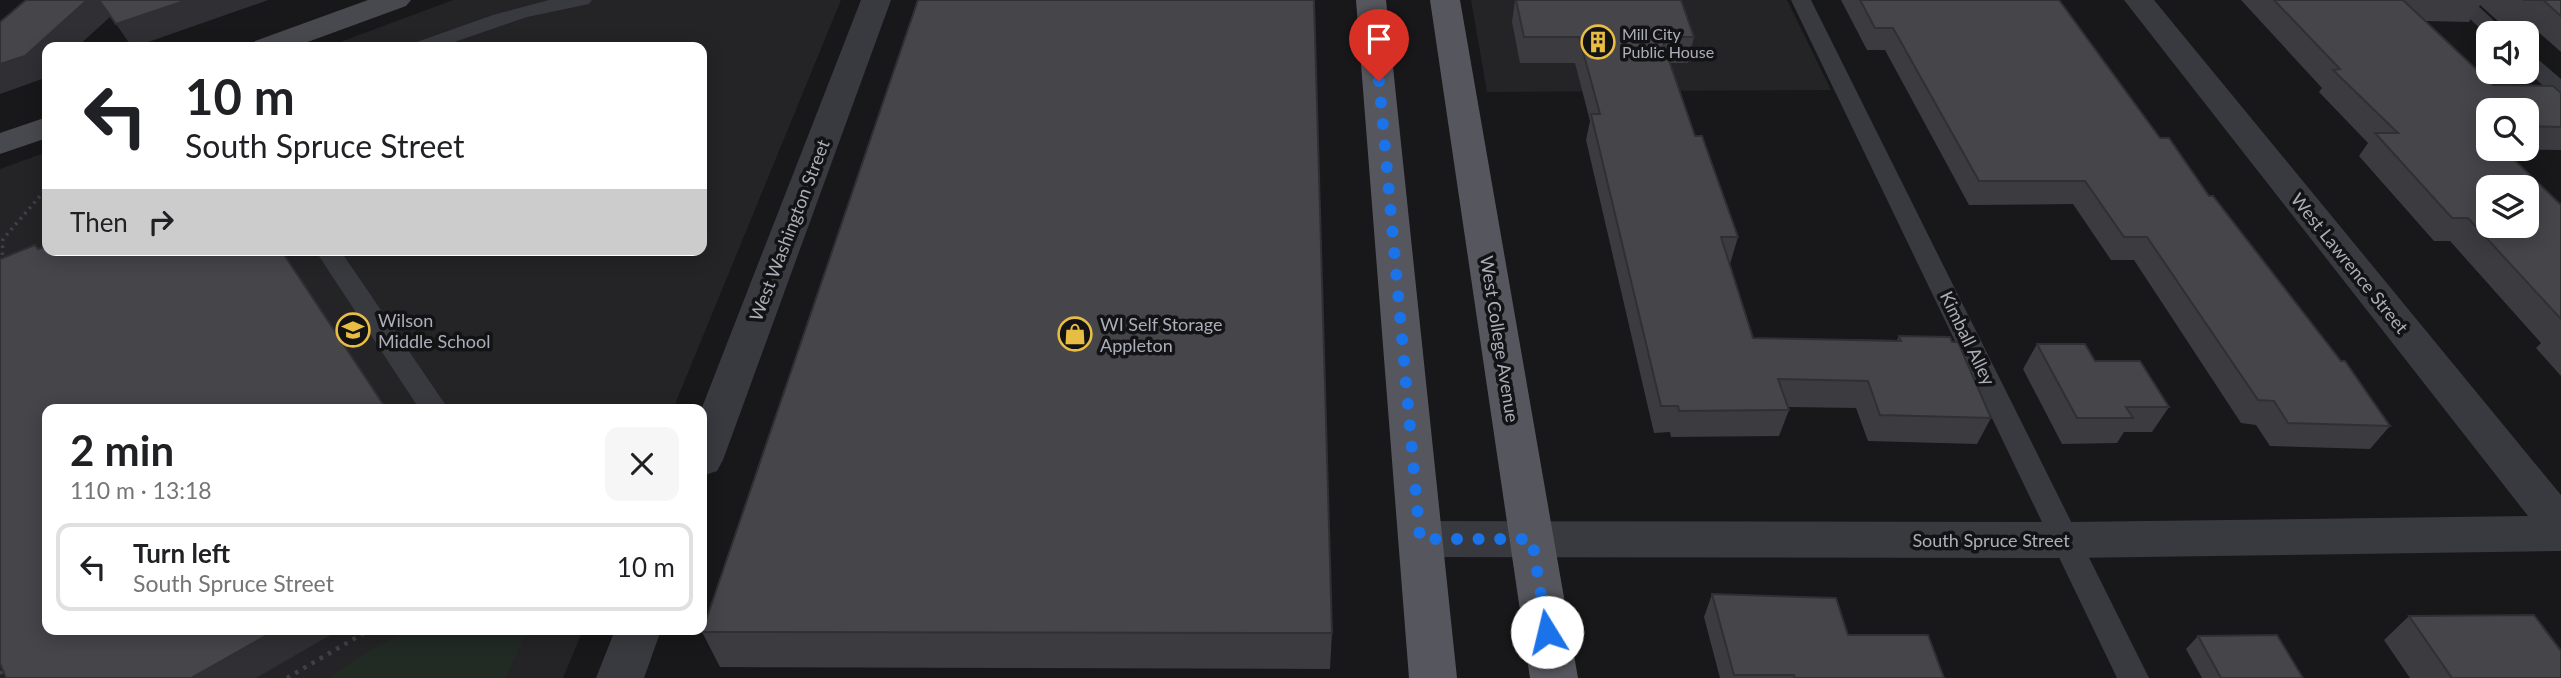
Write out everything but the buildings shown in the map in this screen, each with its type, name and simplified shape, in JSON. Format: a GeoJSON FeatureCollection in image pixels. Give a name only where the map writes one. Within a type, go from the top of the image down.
{"type":"FeatureCollection","features":[{"type":"Feature","properties":{"kind":"main road"},"geometry":{"type":"LineString","coordinates":[[280,42],[396,0]]}},
{"type":"Feature","properties":{"kind":"main road"},"geometry":{"type":"LineString","coordinates":[[1371,0],[1433,678]]}},
{"type":"Feature","properties":{"kind":"main road","name":"West College Avenue"},"geometry":{"type":"LineString","coordinates":[[1445,0],[1554,678]]}},
{"type":"Feature","properties":{"kind":"main road"},"geometry":{"type":"LineString","coordinates":[[0,144],[42,129]]}},
{"type":"Feature","properties":{"kind":"street","name":"West Washington Street"},"geometry":{"type":"LineString","coordinates":[[707,447],[876,0]]}},
{"type":"Feature","properties":{"kind":"street","name":"West Lawrence Street"},"geometry":{"type":"LineString","coordinates":[[2139,0],[2561,526]]}},
{"type":"Feature","properties":{"kind":"street","name":"South Spruce Street"},"geometry":{"type":"LineString","coordinates":[[1420,539],[2068,540],[2561,533]]}},
{"type":"Feature","properties":{"kind":"street"},"geometry":{"type":"LineString","coordinates":[[620,678],[636,635]]}},
{"type":"Feature","properties":{"kind":"lane"},"geometry":{"type":"LineString","coordinates":[[435,42],[543,5],[582,0]]}},
{"type":"Feature","properties":{"kind":"lane","name":"Kimball Alley"},"geometry":{"type":"LineString","coordinates":[[1801,0],[2068,540],[2133,678]]}},
{"type":"Feature","properties":{"kind":"lane"},"geometry":{"type":"LineString","coordinates":[[2460,0],[2484,21]]}},
{"type":"Feature","properties":{"kind":"lane"},"geometry":{"type":"LineString","coordinates":[[2539,71],[2561,90]]}},
{"type":"Feature","properties":{"kind":"lane"},"geometry":{"type":"LineString","coordinates":[[331,256],[431,404]]}},
{"type":"Feature","properties":{"kind":"path"},"geometry":{"type":"LineString","coordinates":[[0,269],[3,239],[42,194]]}},
{"type":"Feature","properties":{"kind":"path"},"geometry":{"type":"LineString","coordinates":[[287,678],[360,635]]}},
{"type":"Feature","properties":{"kind":"path"},"geometry":{"type":"LineString","coordinates":[[0,671],[2,678]]}},
{"type":"Feature","properties":{"kind":"shaded area","name":"Wilson Middle School"},"geometry":{"type":"Polygon","coordinates":[[[453,0],[841,0],[675,404],[42,404],[42,635],[581,635],[563,678],[0,678],[0,169],[42,154],[42,256],[707,256],[707,42],[340,42],[453,0]]]}},
{"type":"Feature","properties":{"kind":"shaded area"},"geometry":{"type":"Polygon","coordinates":[[[1471,0],[1787,0],[1831,90],[1487,92],[1471,0]]]}},
{"type":"Feature","properties":{"kind":"shaded area"},"geometry":{"type":"Polygon","coordinates":[[[399,635],[525,635],[506,678],[328,678],[365,653],[399,635]]]}},
{"type":"Feature","properties":{"kind":"place","name":"Mill City Public House"},"geometry":{"type":"Point","coordinates":[1598,42]}},
{"type":"Feature","properties":{"kind":"place","name":"Wilson Middle School"},"geometry":{"type":"Point","coordinates":[353,330]}},
{"type":"Feature","properties":{"kind":"place","name":"WI Self Storage Appleton"},"geometry":{"type":"Point","coordinates":[1075,334]}},
{"type":"Feature","properties":{"kind":"route"},"geometry":{"type":"LineString","coordinates":[[1379,81],[1420,539],[1532,539],[1547,632]]}}]}
